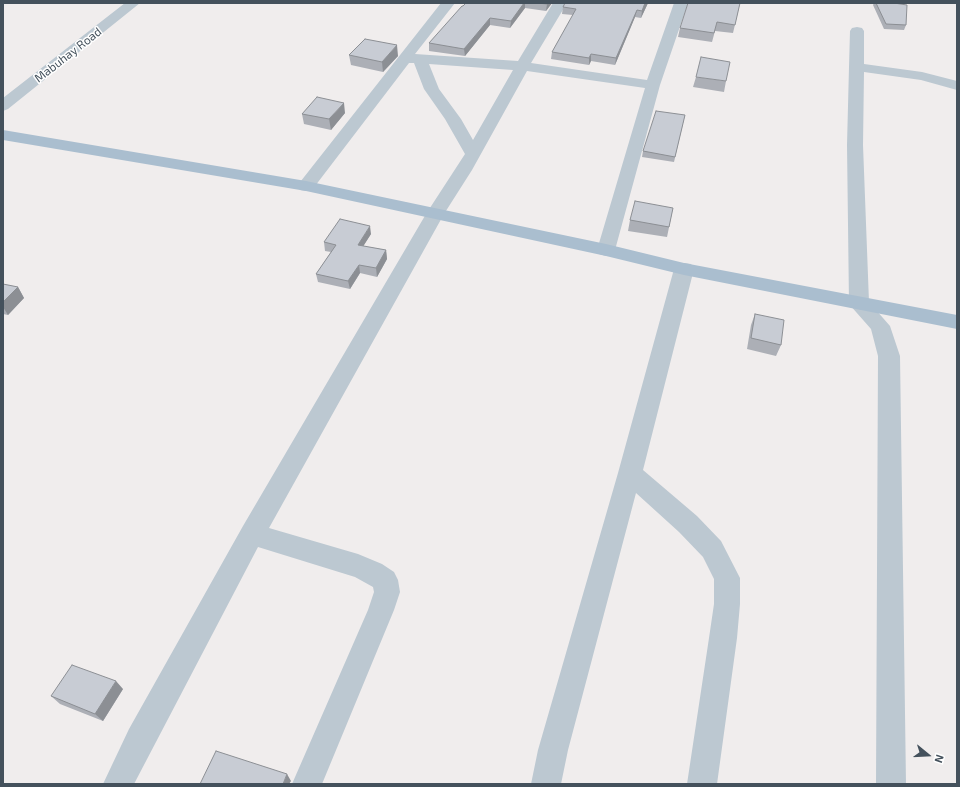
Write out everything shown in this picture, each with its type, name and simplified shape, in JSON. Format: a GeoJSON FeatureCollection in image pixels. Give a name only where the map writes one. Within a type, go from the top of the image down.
{"type":"FeatureCollection","features":[{"type":"Feature","properties":{"kind":"main road"},"geometry":{"type":"LineString","coordinates":[[3,135],[306,186],[606,250],[684,269],[957,322]]}},
{"type":"Feature","properties":{"kind":"street","name":"Mabuhay Road"},"geometry":{"type":"LineString","coordinates":[[3,106],[134,3]]}},
{"type":"Feature","properties":{"kind":"street"},"geometry":{"type":"LineString","coordinates":[[306,186],[413,59],[448,3]]}},
{"type":"Feature","properties":{"kind":"street"},"geometry":{"type":"LineString","coordinates":[[118,784],[140,740],[252,534],[435,214],[473,154],[522,66],[560,3]]}},
{"type":"Feature","properties":{"kind":"street"},"geometry":{"type":"LineString","coordinates":[[606,250],[653,85],[681,3]]}},
{"type":"Feature","properties":{"kind":"street"},"geometry":{"type":"LineString","coordinates":[[857,31],[855,145],[859,304],[880,326],[889,356],[891,784]]}},
{"type":"Feature","properties":{"kind":"street"},"geometry":{"type":"LineString","coordinates":[[413,59],[522,66],[653,85]]}},
{"type":"Feature","properties":{"kind":"street"},"geometry":{"type":"LineString","coordinates":[[413,59],[453,119],[473,154]]}},
{"type":"Feature","properties":{"kind":"street"},"geometry":{"type":"LineString","coordinates":[[856,68],[922,76],[957,86]]}},
{"type":"Feature","properties":{"kind":"street"},"geometry":{"type":"LineString","coordinates":[[546,784],[553,750],[630,474],[684,269]]}},
{"type":"Feature","properties":{"kind":"street"},"geometry":{"type":"LineString","coordinates":[[630,474],[688,524],[712,549],[728,578],[723,638],[702,784]]}},
{"type":"Feature","properties":{"kind":"street"},"geometry":{"type":"LineString","coordinates":[[252,534],[358,566],[373,572],[385,580],[387,592],[381,610],[307,784]]}},
{"type":"Feature","properties":{"kind":"building"},"geometry":{"type":"Polygon","coordinates":[[[466,3],[524,3],[511,21],[490,18],[464,49],[429,43],[466,3]]]}},
{"type":"Feature","properties":{"kind":"building"},"geometry":{"type":"Polygon","coordinates":[[[565,3],[645,3],[642,11],[637,10],[616,58],[591,54],[589,58],[552,52],[576,9],[563,7],[565,3]]]}},
{"type":"Feature","properties":{"kind":"building"},"geometry":{"type":"Polygon","coordinates":[[[688,3],[740,3],[735,25],[717,22],[714,33],[680,28],[688,3]]]}},
{"type":"Feature","properties":{"kind":"building"},"geometry":{"type":"Polygon","coordinates":[[[876,3],[907,5],[906,25],[886,24],[876,3]]]}},
{"type":"Feature","properties":{"kind":"building"},"geometry":{"type":"Polygon","coordinates":[[[365,39],[397,45],[382,62],[349,55],[365,39]]]}},
{"type":"Feature","properties":{"kind":"building"},"geometry":{"type":"Polygon","coordinates":[[[701,57],[730,62],[726,81],[696,77],[701,57]]]}},
{"type":"Feature","properties":{"kind":"building"},"geometry":{"type":"Polygon","coordinates":[[[317,97],[344,103],[329,119],[302,114],[317,97]]]}},
{"type":"Feature","properties":{"kind":"building"},"geometry":{"type":"Polygon","coordinates":[[[656,111],[685,115],[675,157],[643,151],[656,111]]]}},
{"type":"Feature","properties":{"kind":"building"},"geometry":{"type":"Polygon","coordinates":[[[635,201],[673,208],[669,227],[630,220],[635,201]]]}},
{"type":"Feature","properties":{"kind":"building"},"geometry":{"type":"Polygon","coordinates":[[[340,219],[370,226],[358,245],[386,250],[376,268],[359,265],[348,281],[316,274],[336,245],[324,242],[340,219]]]}},
{"type":"Feature","properties":{"kind":"building"},"geometry":{"type":"Polygon","coordinates":[[[3,284],[18,287],[3,302],[3,284]]]}},
{"type":"Feature","properties":{"kind":"building"},"geometry":{"type":"Polygon","coordinates":[[[755,314],[784,320],[781,345],[751,338],[755,314]]]}},
{"type":"Feature","properties":{"kind":"building"},"geometry":{"type":"Polygon","coordinates":[[[72,665],[116,681],[95,714],[51,696],[72,665]]]}},
{"type":"Feature","properties":{"kind":"building"},"geometry":{"type":"Polygon","coordinates":[[[216,751],[287,774],[283,784],[200,784],[216,751]]]}}]}
